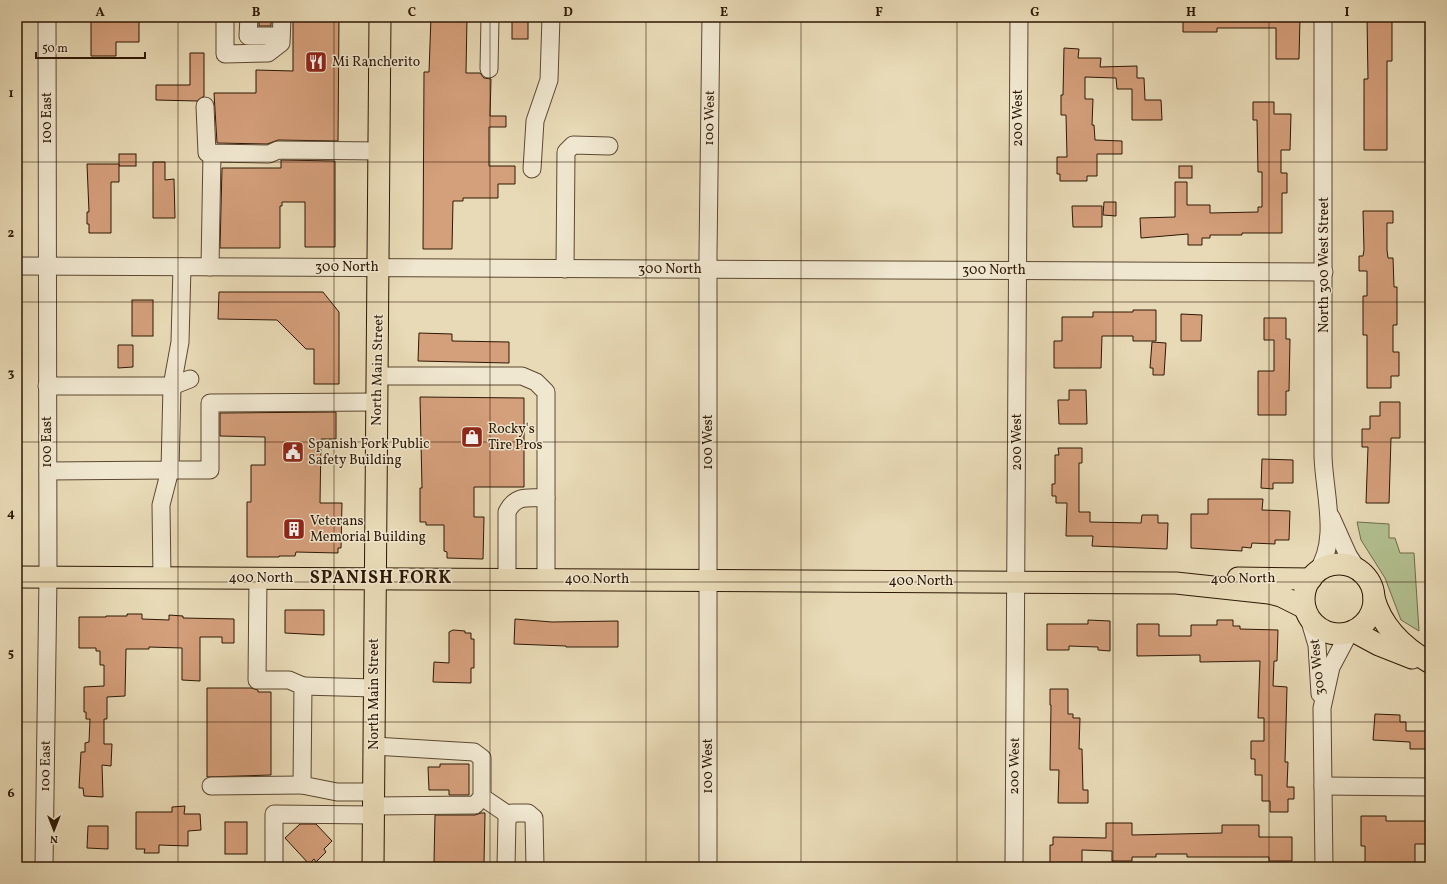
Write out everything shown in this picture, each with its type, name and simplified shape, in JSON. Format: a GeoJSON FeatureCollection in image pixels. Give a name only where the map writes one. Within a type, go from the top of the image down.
{"type":"FeatureCollection","features":[{"type":"Feature","properties":{"kind":"main road","name":"North Main Street"},"geometry":{"type":"LineString","coordinates":[[373,867],[380,17]]}},
{"type":"Feature","properties":{"kind":"main road"},"geometry":{"type":"LineString","coordinates":[[1374,598],[1372,612],[1364,623],[1351,632],[1337,634],[1326,632],[1316,626],[1307,613],[1305,590],[1313,576],[1336,564],[1350,566],[1356,569],[1366,576],[1372,586],[1374,598],[1380,614],[1392,632],[1408,649],[1429,662]]}},
{"type":"Feature","properties":{"kind":"main road","name":"400 North"},"geometry":{"type":"LineString","coordinates":[[17,577],[1176,583],[1238,578],[1313,576]]}},
{"type":"Feature","properties":{"kind":"main road","name":"400 North"},"geometry":{"type":"LineString","coordinates":[[1176,583],[1270,593],[1281,596],[1307,613]]}},
{"type":"Feature","properties":{"kind":"main road"},"geometry":{"type":"LineString","coordinates":[[1351,632],[1394,652],[1429,662]]}},
{"type":"Feature","properties":{"kind":"street","name":"100 East"},"geometry":{"type":"LineString","coordinates":[[44,867],[48,577],[46,266],[47,17]]}},
{"type":"Feature","properties":{"kind":"street"},"geometry":{"type":"LineString","coordinates":[[225,17],[225,54],[268,53],[281,43],[282,17]]}},
{"type":"Feature","properties":{"kind":"street"},"geometry":{"type":"LineString","coordinates":[[248,17],[248,36],[281,36]]}},
{"type":"Feature","properties":{"kind":"street"},"geometry":{"type":"LineString","coordinates":[[489,69],[490,17]]}},
{"type":"Feature","properties":{"kind":"street"},"geometry":{"type":"LineString","coordinates":[[532,169],[535,121],[549,80],[551,17]]}},
{"type":"Feature","properties":{"kind":"street","name":"100 West"},"geometry":{"type":"LineString","coordinates":[[708,867],[708,270],[711,17]]}},
{"type":"Feature","properties":{"kind":"street","name":"200 West"},"geometry":{"type":"LineString","coordinates":[[1014,867],[1017,581],[1019,17]]}},
{"type":"Feature","properties":{"kind":"street","name":"North 300 West Street"},"geometry":{"type":"LineString","coordinates":[[1323,17],[1324,478],[1329,513]]}},
{"type":"Feature","properties":{"kind":"street"},"geometry":{"type":"LineString","coordinates":[[205,106],[206,153],[269,154],[278,150],[380,151]]}},
{"type":"Feature","properties":{"kind":"street"},"geometry":{"type":"LineString","coordinates":[[565,269],[566,152],[572,145],[609,146]]}},
{"type":"Feature","properties":{"kind":"street"},"geometry":{"type":"LineString","coordinates":[[210,267],[212,153]]}},
{"type":"Feature","properties":{"kind":"street","name":"300 North"},"geometry":{"type":"LineString","coordinates":[[17,266],[1324,272]]}},
{"type":"Feature","properties":{"kind":"street"},"geometry":{"type":"LineString","coordinates":[[162,578],[161,505],[170,470],[172,386],[180,342],[182,267]]}},
{"type":"Feature","properties":{"kind":"street"},"geometry":{"type":"LineString","coordinates":[[378,376],[522,376],[536,382],[546,392],[546,579]]}},
{"type":"Feature","properties":{"kind":"street"},"geometry":{"type":"LineString","coordinates":[[47,386],[172,386],[190,379]]}},
{"type":"Feature","properties":{"kind":"street"},"geometry":{"type":"LineString","coordinates":[[48,471],[210,470],[210,403],[377,402]]}},
{"type":"Feature","properties":{"kind":"street"},"geometry":{"type":"LineString","coordinates":[[507,579],[507,512],[511,503],[523,497],[546,498]]}},
{"type":"Feature","properties":{"kind":"street"},"geometry":{"type":"LineString","coordinates":[[1329,513],[1356,569]]}},
{"type":"Feature","properties":{"kind":"street"},"geometry":{"type":"LineString","coordinates":[[1313,576],[1321,566],[1326,553],[1329,513]]}},
{"type":"Feature","properties":{"kind":"street"},"geometry":{"type":"LineString","coordinates":[[258,578],[257,680],[289,680],[303,686],[374,688]]}},
{"type":"Feature","properties":{"kind":"street","name":"300 West"},"geometry":{"type":"LineString","coordinates":[[1307,613],[1317,645],[1319,688],[1322,708]]}},
{"type":"Feature","properties":{"kind":"street","name":"300 West"},"geometry":{"type":"LineString","coordinates":[[1322,708],[1331,667],[1351,632]]}},
{"type":"Feature","properties":{"kind":"street"},"geometry":{"type":"LineString","coordinates":[[302,784],[303,686]]}},
{"type":"Feature","properties":{"kind":"street"},"geometry":{"type":"LineString","coordinates":[[1322,708],[1324,867]]}},
{"type":"Feature","properties":{"kind":"street"},"geometry":{"type":"LineString","coordinates":[[274,867],[274,814],[373,804],[475,805],[482,797],[482,758],[474,752],[374,746]]}},
{"type":"Feature","properties":{"kind":"street"},"geometry":{"type":"LineString","coordinates":[[211,786],[302,784],[337,792],[373,804]]}},
{"type":"Feature","properties":{"kind":"street"},"geometry":{"type":"LineString","coordinates":[[1323,786],[1430,787]]}},
{"type":"Feature","properties":{"kind":"street"},"geometry":{"type":"LineString","coordinates":[[482,797],[510,816]]}},
{"type":"Feature","properties":{"kind":"street"},"geometry":{"type":"LineString","coordinates":[[506,867],[507,819],[512,813],[528,813],[534,818],[535,867]]}},
{"type":"Feature","properties":{"kind":"green space"},"geometry":{"type":"Polygon","coordinates":[[[1357,522],[1389,524],[1389,538],[1395,538],[1400,553],[1414,553],[1419,631],[1401,620],[1385,578],[1361,540],[1357,522]]]}},
{"type":"Feature","properties":{"kind":"building"},"geometry":{"type":"Polygon","coordinates":[[[91,17],[139,17],[139,42],[116,42],[116,56],[91,56],[91,17]]]}},
{"type":"Feature","properties":{"kind":"building"},"geometry":{"type":"Polygon","coordinates":[[[259,17],[271,17],[271,26],[259,26],[259,17]]]}},
{"type":"Feature","properties":{"kind":"building"},"geometry":{"type":"Polygon","coordinates":[[[293,17],[339,17],[338,141],[278,140],[267,144],[217,143],[214,93],[256,93],[256,70],[293,71],[293,17]]]}},
{"type":"Feature","properties":{"kind":"building"},"geometry":{"type":"Polygon","coordinates":[[[431,17],[467,17],[466,73],[480,73],[484,78],[491,79],[490,116],[506,116],[506,127],[489,127],[489,166],[515,166],[515,184],[498,184],[498,198],[463,198],[463,201],[453,201],[452,249],[423,249],[424,72],[429,72],[431,17]]]}},
{"type":"Feature","properties":{"kind":"building"},"geometry":{"type":"Polygon","coordinates":[[[512,17],[528,17],[528,39],[512,39],[512,17]]]}},
{"type":"Feature","properties":{"kind":"building"},"geometry":{"type":"Polygon","coordinates":[[[1183,17],[1300,17],[1299,59],[1276,59],[1276,28],[1217,28],[1217,32],[1183,32],[1183,17]]]}},
{"type":"Feature","properties":{"kind":"building"},"geometry":{"type":"Polygon","coordinates":[[[1367,17],[1392,17],[1392,61],[1387,61],[1387,150],[1364,150],[1364,79],[1368,79],[1367,17]]]}},
{"type":"Feature","properties":{"kind":"building"},"geometry":{"type":"Polygon","coordinates":[[[1064,48],[1079,49],[1078,58],[1101,58],[1100,67],[1137,66],[1137,78],[1144,78],[1145,100],[1161,100],[1162,120],[1132,120],[1132,89],[1117,89],[1116,78],[1085,77],[1085,99],[1093,99],[1092,125],[1094,125],[1095,140],[1122,141],[1122,154],[1097,154],[1097,176],[1087,176],[1087,181],[1060,181],[1060,174],[1057,174],[1057,157],[1067,157],[1066,115],[1061,115],[1064,48]]]}},
{"type":"Feature","properties":{"kind":"building"},"geometry":{"type":"Polygon","coordinates":[[[190,53],[204,53],[204,96],[197,101],[156,100],[156,85],[190,85],[190,53]]]}},
{"type":"Feature","properties":{"kind":"building"},"geometry":{"type":"Polygon","coordinates":[[[1253,102],[1274,102],[1274,114],[1291,114],[1290,150],[1281,150],[1281,173],[1287,173],[1287,193],[1282,193],[1282,233],[1210,235],[1210,238],[1202,238],[1202,245],[1188,245],[1188,234],[1141,238],[1140,218],[1175,217],[1175,182],[1187,182],[1187,205],[1210,205],[1210,213],[1258,212],[1258,207],[1262,207],[1262,172],[1258,172],[1257,120],[1253,120],[1253,102]]]}},
{"type":"Feature","properties":{"kind":"building"},"geometry":{"type":"Polygon","coordinates":[[[119,154],[136,154],[136,166],[119,166],[119,154]]]}},
{"type":"Feature","properties":{"kind":"building"},"geometry":{"type":"Polygon","coordinates":[[[281,160],[335,161],[335,247],[305,247],[305,202],[282,202],[282,206],[280,206],[280,248],[220,248],[222,168],[281,168],[281,160]]]}},
{"type":"Feature","properties":{"kind":"building"},"geometry":{"type":"Polygon","coordinates":[[[153,162],[165,162],[165,180],[174,179],[175,218],[153,218],[153,162]]]}},
{"type":"Feature","properties":{"kind":"building"},"geometry":{"type":"Polygon","coordinates":[[[87,164],[119,164],[119,182],[111,182],[111,233],[89,233],[89,224],[87,224],[87,212],[89,212],[87,164]]]}},
{"type":"Feature","properties":{"kind":"building"},"geometry":{"type":"Polygon","coordinates":[[[1179,166],[1192,166],[1192,178],[1179,178],[1179,166]]]}},
{"type":"Feature","properties":{"kind":"building"},"geometry":{"type":"Polygon","coordinates":[[[1104,202],[1116,202],[1116,216],[1103,215],[1104,202]]]}},
{"type":"Feature","properties":{"kind":"building"},"geometry":{"type":"Polygon","coordinates":[[[1072,206],[1102,206],[1102,227],[1073,227],[1072,206]]]}},
{"type":"Feature","properties":{"kind":"building"},"geometry":{"type":"Polygon","coordinates":[[[1363,211],[1393,211],[1393,223],[1387,223],[1387,250],[1388,258],[1393,258],[1394,287],[1397,287],[1397,325],[1393,325],[1393,352],[1399,352],[1399,376],[1391,376],[1391,388],[1367,388],[1367,335],[1363,335],[1363,296],[1367,296],[1367,271],[1359,271],[1359,256],[1363,256],[1364,250],[1363,211]]]}},
{"type":"Feature","properties":{"kind":"building"},"geometry":{"type":"Polygon","coordinates":[[[219,292],[323,292],[339,312],[339,384],[314,384],[314,349],[306,349],[277,320],[218,319],[219,292]]]}},
{"type":"Feature","properties":{"kind":"building"},"geometry":{"type":"Polygon","coordinates":[[[132,300],[153,300],[153,336],[132,336],[132,300]]]}},
{"type":"Feature","properties":{"kind":"building"},"geometry":{"type":"Polygon","coordinates":[[[1133,310],[1156,310],[1156,341],[1133,341],[1133,336],[1102,336],[1101,368],[1054,368],[1054,341],[1062,341],[1062,317],[1093,317],[1093,312],[1133,312],[1133,310]]]}},
{"type":"Feature","properties":{"kind":"building"},"geometry":{"type":"Polygon","coordinates":[[[1181,314],[1202,315],[1201,341],[1181,341],[1181,314]]]}},
{"type":"Feature","properties":{"kind":"building"},"geometry":{"type":"Polygon","coordinates":[[[1264,318],[1286,318],[1286,339],[1290,339],[1289,391],[1286,391],[1286,415],[1258,415],[1258,371],[1274,371],[1274,340],[1264,340],[1264,318]]]}},
{"type":"Feature","properties":{"kind":"building"},"geometry":{"type":"Polygon","coordinates":[[[419,333],[452,334],[452,341],[509,342],[509,363],[418,361],[419,333]]]}},
{"type":"Feature","properties":{"kind":"building"},"geometry":{"type":"Polygon","coordinates":[[[1152,342],[1166,343],[1164,375],[1153,375],[1153,368],[1150,368],[1152,342]]]}},
{"type":"Feature","properties":{"kind":"building"},"geometry":{"type":"Polygon","coordinates":[[[118,345],[133,345],[133,367],[118,368],[118,345]]]}},
{"type":"Feature","properties":{"kind":"building"},"geometry":{"type":"Polygon","coordinates":[[[1069,390],[1086,390],[1087,424],[1059,424],[1058,400],[1069,400],[1069,390]]]}},
{"type":"Feature","properties":{"kind":"building","name":"Rocky's Tire Pros"},"geometry":{"type":"Polygon","coordinates":[[[420,397],[524,398],[524,487],[474,487],[474,517],[484,517],[483,559],[447,558],[447,552],[444,551],[444,525],[426,525],[426,522],[420,522],[420,488],[422,488],[420,397]]]}},
{"type":"Feature","properties":{"kind":"building"},"geometry":{"type":"Polygon","coordinates":[[[1380,402],[1400,402],[1400,438],[1391,438],[1389,503],[1366,503],[1368,447],[1362,447],[1362,429],[1370,429],[1370,416],[1380,416],[1380,402]]]}},
{"type":"Feature","properties":{"kind":"building"},"geometry":{"type":"Polygon","coordinates":[[[336,412],[336,439],[321,439],[320,503],[342,503],[341,548],[338,548],[338,553],[296,552],[295,556],[247,557],[247,502],[251,502],[251,465],[265,465],[265,437],[220,436],[220,413],[336,412]]]}},
{"type":"Feature","properties":{"kind":"building"},"geometry":{"type":"Polygon","coordinates":[[[1058,448],[1082,448],[1082,463],[1079,463],[1079,512],[1090,512],[1090,522],[1141,523],[1142,515],[1158,515],[1158,523],[1168,523],[1167,549],[1092,546],[1093,536],[1066,536],[1067,503],[1056,503],[1056,496],[1052,496],[1052,484],[1055,484],[1055,455],[1059,455],[1058,448]]]}},
{"type":"Feature","properties":{"kind":"building"},"geometry":{"type":"Polygon","coordinates":[[[1262,459],[1293,460],[1293,483],[1273,483],[1273,489],[1261,488],[1262,459]]]}},
{"type":"Feature","properties":{"kind":"building"},"geometry":{"type":"Polygon","coordinates":[[[1208,499],[1263,499],[1262,510],[1290,511],[1289,540],[1275,540],[1275,544],[1252,543],[1251,548],[1242,547],[1242,551],[1191,548],[1191,514],[1208,514],[1208,499]]]}},
{"type":"Feature","properties":{"kind":"building"},"geometry":{"type":"Polygon","coordinates":[[[285,610],[324,610],[324,635],[285,633],[285,610]]]}},
{"type":"Feature","properties":{"kind":"building"},"geometry":{"type":"Polygon","coordinates":[[[127,614],[142,614],[142,619],[169,620],[169,615],[183,616],[183,618],[234,619],[234,643],[222,643],[222,637],[200,637],[200,681],[182,680],[182,648],[149,647],[149,649],[126,649],[125,696],[107,697],[107,719],[104,719],[104,744],[112,744],[111,766],[102,765],[103,797],[84,796],[83,788],[79,788],[81,752],[85,752],[85,743],[89,742],[90,719],[86,719],[86,712],[84,712],[84,687],[104,686],[104,665],[100,665],[100,651],[96,651],[96,648],[79,648],[79,617],[127,616],[127,614]]]}},
{"type":"Feature","properties":{"kind":"building"},"geometry":{"type":"Polygon","coordinates":[[[515,619],[552,622],[618,621],[618,647],[566,647],[514,644],[515,619]]]}},
{"type":"Feature","properties":{"kind":"building"},"geometry":{"type":"Polygon","coordinates":[[[1088,620],[1110,621],[1110,651],[1098,650],[1098,647],[1069,646],[1069,650],[1047,650],[1047,624],[1088,624],[1088,620]]]}},
{"type":"Feature","properties":{"kind":"building"},"geometry":{"type":"Polygon","coordinates":[[[1217,620],[1233,620],[1233,626],[1240,626],[1240,629],[1278,630],[1277,661],[1274,661],[1273,686],[1287,687],[1285,762],[1288,762],[1287,787],[1294,787],[1294,799],[1288,799],[1288,812],[1270,812],[1270,801],[1262,801],[1262,775],[1255,775],[1255,759],[1251,759],[1251,741],[1264,741],[1264,718],[1258,718],[1260,661],[1200,662],[1200,655],[1137,656],[1137,624],[1159,624],[1159,636],[1191,636],[1191,625],[1217,625],[1217,620]]]}},
{"type":"Feature","properties":{"kind":"building"},"geometry":{"type":"Polygon","coordinates":[[[453,630],[471,633],[471,639],[474,639],[474,668],[471,668],[471,683],[433,682],[434,662],[449,663],[449,632],[453,630]]]}},
{"type":"Feature","properties":{"kind":"building"},"geometry":{"type":"Polygon","coordinates":[[[207,688],[251,688],[258,690],[258,692],[271,692],[271,775],[207,777],[207,688]]]}},
{"type":"Feature","properties":{"kind":"building"},"geometry":{"type":"Polygon","coordinates":[[[1050,689],[1068,689],[1068,714],[1073,714],[1073,718],[1080,718],[1079,749],[1082,749],[1083,790],[1088,790],[1088,803],[1058,803],[1059,770],[1050,770],[1050,689]]]}},
{"type":"Feature","properties":{"kind":"building"},"geometry":{"type":"Polygon","coordinates":[[[1375,714],[1400,715],[1400,722],[1406,722],[1406,731],[1426,731],[1426,749],[1410,749],[1410,742],[1373,740],[1375,714]]]}},
{"type":"Feature","properties":{"kind":"building"},"geometry":{"type":"Polygon","coordinates":[[[440,764],[469,764],[469,795],[449,795],[449,790],[429,790],[428,767],[440,767],[440,764]]]}},
{"type":"Feature","properties":{"kind":"building"},"geometry":{"type":"Polygon","coordinates":[[[185,806],[184,814],[200,814],[201,830],[188,831],[188,846],[159,845],[159,853],[144,853],[145,849],[136,849],[136,812],[172,812],[172,807],[185,806]]]}},
{"type":"Feature","properties":{"kind":"building"},"geometry":{"type":"Polygon","coordinates":[[[485,813],[484,863],[434,862],[435,815],[475,815],[485,813]]]}},
{"type":"Feature","properties":{"kind":"building"},"geometry":{"type":"Polygon","coordinates":[[[1361,816],[1386,816],[1386,821],[1430,821],[1430,844],[1415,844],[1415,863],[1365,863],[1365,846],[1361,846],[1361,816]]]}},
{"type":"Feature","properties":{"kind":"building"},"geometry":{"type":"Polygon","coordinates":[[[225,822],[247,822],[247,854],[225,854],[225,822]]]}},
{"type":"Feature","properties":{"kind":"building"},"geometry":{"type":"Polygon","coordinates":[[[1106,823],[1132,823],[1132,835],[1222,833],[1222,825],[1259,825],[1259,837],[1292,837],[1292,861],[1269,861],[1269,857],[1187,857],[1187,854],[1156,854],[1156,857],[1132,857],[1132,861],[1112,861],[1112,851],[1082,850],[1082,866],[1054,866],[1054,863],[1050,863],[1050,845],[1053,845],[1053,837],[1106,838],[1106,823]]]}},
{"type":"Feature","properties":{"kind":"building"},"geometry":{"type":"Polygon","coordinates":[[[300,824],[316,824],[332,841],[324,849],[326,852],[316,862],[314,859],[309,864],[285,838],[300,824]]]}},
{"type":"Feature","properties":{"kind":"building"},"geometry":{"type":"Polygon","coordinates":[[[88,826],[108,826],[108,849],[87,848],[88,826]]]}},
{"type":"Feature","properties":{"kind":"place","name":"Mi Rancherito"},"geometry":{"type":"Point","coordinates":[316,62]}},
{"type":"Feature","properties":{"kind":"place","name":"Rocky's Tire Pros"},"geometry":{"type":"Point","coordinates":[472,437]}},
{"type":"Feature","properties":{"kind":"place","name":"Spanish Fork Public Safety Building"},"geometry":{"type":"Point","coordinates":[293,452]}},
{"type":"Feature","properties":{"kind":"place","name":"Veterans Memorial Building"},"geometry":{"type":"Point","coordinates":[294,529]}},
{"type":"Feature","properties":{"kind":"district","name":"SPANISH FORK"},"geometry":{"type":"Point","coordinates":[381,578]}}]}
